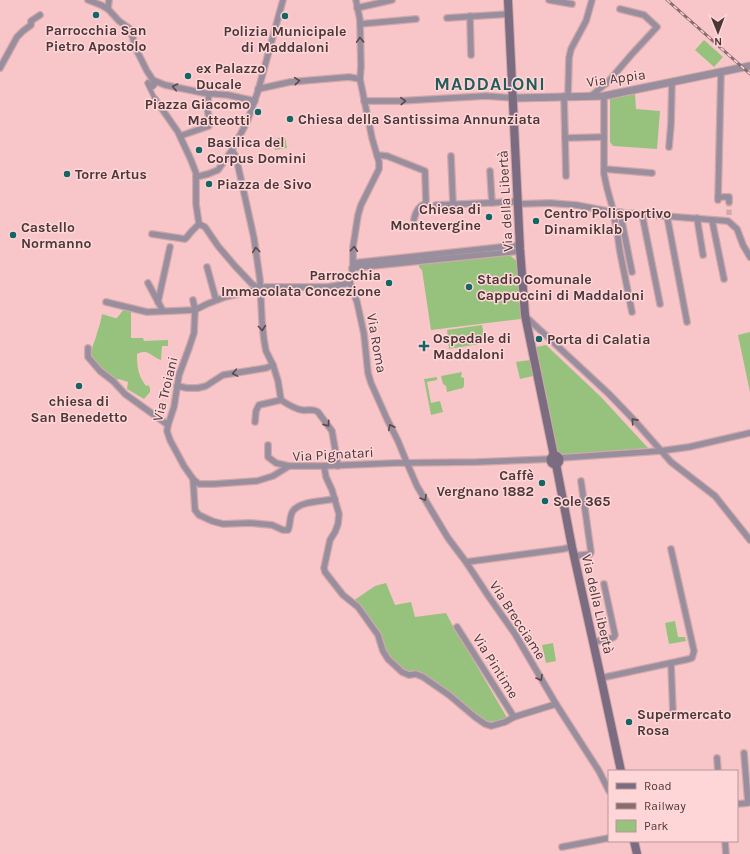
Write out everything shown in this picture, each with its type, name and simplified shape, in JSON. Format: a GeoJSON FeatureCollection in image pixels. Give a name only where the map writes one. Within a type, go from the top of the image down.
{"type":"FeatureCollection","features":[{"type":"Feature","properties":{"kind":"main road","name":"Via della Libertà"},"geometry":{"type":"LineString","coordinates":[[508,0],[520,248],[525,315],[572,547],[621,770]]}},
{"type":"Feature","properties":{"kind":"main road"},"geometry":{"type":"LineString","coordinates":[[634,842],[637,854]]}},
{"type":"Feature","properties":{"kind":"street"},"geometry":{"type":"LineString","coordinates":[[88,0],[101,5],[119,21],[130,28],[137,51],[155,85],[153,86],[148,82],[146,83],[155,99],[178,132],[196,173],[196,204],[199,224]]}},
{"type":"Feature","properties":{"kind":"street"},"geometry":{"type":"LineString","coordinates":[[108,10],[109,0]]}},
{"type":"Feature","properties":{"kind":"street"},"geometry":{"type":"LineString","coordinates":[[196,177],[218,170],[232,150],[247,122],[255,101],[283,0]]}},
{"type":"Feature","properties":{"kind":"street","name":"Via Roma"},"geometry":{"type":"LineString","coordinates":[[356,0],[360,24],[360,79],[372,138],[379,162],[379,169],[361,205],[358,215],[350,284],[357,302],[364,334],[368,373],[371,383],[407,463]]}},
{"type":"Feature","properties":{"kind":"street"},"geometry":{"type":"LineString","coordinates":[[357,8],[392,0]]}},
{"type":"Feature","properties":{"kind":"street"},"geometry":{"type":"LineString","coordinates":[[549,0],[572,4]]}},
{"type":"Feature","properties":{"kind":"street"},"geometry":{"type":"LineString","coordinates":[[566,176],[566,96],[569,58],[571,49],[586,21],[592,0]]}},
{"type":"Feature","properties":{"kind":"street"},"geometry":{"type":"LineString","coordinates":[[591,96],[608,82],[656,27],[653,22],[644,15],[620,8]]}},
{"type":"Feature","properties":{"kind":"street"},"geometry":{"type":"LineString","coordinates":[[447,18],[509,14]]}},
{"type":"Feature","properties":{"kind":"street"},"geometry":{"type":"LineString","coordinates":[[0,68],[17,37],[31,25],[31,21],[40,16]]}},
{"type":"Feature","properties":{"kind":"street"},"geometry":{"type":"LineString","coordinates":[[470,16],[472,55]]}},
{"type":"Feature","properties":{"kind":"street"},"geometry":{"type":"LineString","coordinates":[[360,24],[416,19]]}},
{"type":"Feature","properties":{"kind":"street","name":"Via Appia"},"geometry":{"type":"LineString","coordinates":[[364,101],[399,101],[486,96],[513,98],[604,96],[750,66]]}},
{"type":"Feature","properties":{"kind":"street"},"geometry":{"type":"LineString","coordinates":[[721,72],[718,198],[729,197],[729,202]]}},
{"type":"Feature","properties":{"kind":"street"},"geometry":{"type":"LineString","coordinates":[[258,89],[290,82],[348,77],[360,79]]}},
{"type":"Feature","properties":{"kind":"street"},"geometry":{"type":"LineString","coordinates":[[153,80],[164,85],[209,94],[228,95],[255,101]]}},
{"type":"Feature","properties":{"kind":"street"},"geometry":{"type":"LineString","coordinates":[[669,147],[672,82]]}},
{"type":"Feature","properties":{"kind":"street"},"geometry":{"type":"LineString","coordinates":[[180,137],[209,126],[210,123],[207,108],[209,94]]}},
{"type":"Feature","properties":{"kind":"street"},"geometry":{"type":"LineString","coordinates":[[604,96],[604,169],[632,312]]}},
{"type":"Feature","properties":{"kind":"street"},"geometry":{"type":"LineString","coordinates":[[565,138],[604,137]]}},
{"type":"Feature","properties":{"kind":"street"},"geometry":{"type":"LineString","coordinates":[[232,150],[236,157],[254,238],[266,351],[273,365],[278,381],[281,400]]}},
{"type":"Feature","properties":{"kind":"street"},"geometry":{"type":"LineString","coordinates":[[377,155],[387,156],[425,171],[426,203],[417,210],[414,219]]}},
{"type":"Feature","properties":{"kind":"street"},"geometry":{"type":"LineString","coordinates":[[450,156],[453,204]]}},
{"type":"Feature","properties":{"kind":"street"},"geometry":{"type":"LineString","coordinates":[[604,169],[652,172]]}},
{"type":"Feature","properties":{"kind":"street"},"geometry":{"type":"LineString","coordinates":[[490,171],[492,203]]}},
{"type":"Feature","properties":{"kind":"street"},"geometry":{"type":"LineString","coordinates":[[436,205],[518,201],[576,205],[613,212],[697,218],[728,222],[736,228],[750,257]]}},
{"type":"Feature","properties":{"kind":"street"},"geometry":{"type":"LineString","coordinates":[[620,212],[632,272]]}},
{"type":"Feature","properties":{"kind":"street"},"geometry":{"type":"LineString","coordinates":[[642,214],[660,304]]}},
{"type":"Feature","properties":{"kind":"street"},"geometry":{"type":"LineString","coordinates":[[728,222],[729,215]]}},
{"type":"Feature","properties":{"kind":"street"},"geometry":{"type":"LineString","coordinates":[[667,216],[687,322]]}},
{"type":"Feature","properties":{"kind":"street"},"geometry":{"type":"LineString","coordinates":[[697,218],[703,255]]}},
{"type":"Feature","properties":{"kind":"street"},"geometry":{"type":"LineString","coordinates":[[712,220],[724,279]]}},
{"type":"Feature","properties":{"kind":"street"},"geometry":{"type":"LineString","coordinates":[[199,224],[205,227],[218,246],[235,266],[252,284],[260,289]]}},
{"type":"Feature","properties":{"kind":"street"},"geometry":{"type":"LineString","coordinates":[[152,234],[185,239],[199,224]]}},
{"type":"Feature","properties":{"kind":"street"},"geometry":{"type":"LineString","coordinates":[[158,302],[170,247]]}},
{"type":"Feature","properties":{"kind":"street"},"geometry":{"type":"LineString","coordinates":[[352,266],[520,248]]}},
{"type":"Feature","properties":{"kind":"street"},"geometry":{"type":"LineString","coordinates":[[207,267],[216,300]]}},
{"type":"Feature","properties":{"kind":"street"},"geometry":{"type":"LineString","coordinates":[[148,283],[163,311]]}},
{"type":"Feature","properties":{"kind":"street"},"geometry":{"type":"LineString","coordinates":[[106,302],[147,312],[195,310],[216,300],[265,287],[328,287],[350,284]]}},
{"type":"Feature","properties":{"kind":"street","name":"Via Troiani"},"geometry":{"type":"LineString","coordinates":[[193,300],[195,310],[194,333],[179,375],[174,407],[167,432],[170,440],[193,479]]}},
{"type":"Feature","properties":{"kind":"street"},"geometry":{"type":"LineString","coordinates":[[525,315],[610,394],[671,462],[715,496],[750,540]]}},
{"type":"Feature","properties":{"kind":"street"},"geometry":{"type":"LineString","coordinates":[[88,348],[88,357],[100,371],[113,381],[125,394],[168,425]]}},
{"type":"Feature","properties":{"kind":"street"},"geometry":{"type":"LineString","coordinates":[[177,386],[192,388],[206,386],[223,375],[266,368],[273,365]]}},
{"type":"Feature","properties":{"kind":"street"},"geometry":{"type":"LineString","coordinates":[[254,422],[259,405],[281,400],[299,409],[315,410],[332,431],[338,466]]}},
{"type":"Feature","properties":{"kind":"street","name":"Via Pignatari"},"geometry":{"type":"LineString","coordinates":[[193,479],[204,485],[257,481],[273,476],[289,466],[338,466],[555,459],[660,451],[689,447],[750,433]]}},
{"type":"Feature","properties":{"kind":"street"},"geometry":{"type":"LineString","coordinates":[[268,445],[268,457],[276,462],[289,466]]}},
{"type":"Feature","properties":{"kind":"street","name":"Via Brecciame"},"geometry":{"type":"LineString","coordinates":[[407,463],[417,486],[448,538],[515,634],[608,788]]}},
{"type":"Feature","properties":{"kind":"street","name":"Via Pintime"},"geometry":{"type":"LineString","coordinates":[[324,466],[326,477],[332,490],[339,514],[338,524],[330,540],[324,568],[325,572],[343,595],[358,607],[378,635],[383,651],[388,659],[402,672],[416,674],[423,677],[475,717],[491,726],[556,704]]}},
{"type":"Feature","properties":{"kind":"street"},"geometry":{"type":"LineString","coordinates":[[193,479],[195,510],[199,515],[212,522],[223,524],[250,523],[272,525],[283,530],[288,530],[292,512],[298,506],[335,499]]}},
{"type":"Feature","properties":{"kind":"street"},"geometry":{"type":"LineString","coordinates":[[574,556],[588,555],[591,552],[581,481]]}},
{"type":"Feature","properties":{"kind":"street"},"geometry":{"type":"LineString","coordinates":[[466,562],[563,550],[572,547]]}},
{"type":"Feature","properties":{"kind":"street"},"geometry":{"type":"LineString","coordinates":[[601,678],[692,658],[694,651],[671,549]]}},
{"type":"Feature","properties":{"kind":"street"},"geometry":{"type":"LineString","coordinates":[[594,642],[612,638],[615,635],[604,584]]}},
{"type":"Feature","properties":{"kind":"street","name":"Via Pintime"},"geometry":{"type":"LineString","coordinates":[[458,627],[514,717]]}},
{"type":"Feature","properties":{"kind":"street"},"geometry":{"type":"LineString","coordinates":[[671,663],[673,714]]}},
{"type":"Feature","properties":{"kind":"street"},"geometry":{"type":"LineString","coordinates":[[738,804],[748,803],[744,753]]}},
{"type":"Feature","properties":{"kind":"street"},"geometry":{"type":"LineString","coordinates":[[717,758],[718,770]]}},
{"type":"Feature","properties":{"kind":"street"},"geometry":{"type":"LineString","coordinates":[[562,847],[608,838]]}},
{"type":"Feature","properties":{"kind":"street"},"geometry":{"type":"LineString","coordinates":[[725,842],[726,854]]}},
{"type":"Feature","properties":{"kind":"green space"},"geometry":{"type":"Polygon","coordinates":[[[704,40],[723,57],[714,67],[695,50],[704,40]]]}},
{"type":"Feature","properties":{"kind":"green space"},"geometry":{"type":"Polygon","coordinates":[[[635,94],[636,109],[660,111],[657,149],[613,146],[610,142],[610,99],[635,94]]]}},
{"type":"Feature","properties":{"kind":"green space"},"geometry":{"type":"Polygon","coordinates":[[[285,137],[287,148],[275,150],[273,139],[285,137]]]}},
{"type":"Feature","properties":{"kind":"green space"},"geometry":{"type":"Polygon","coordinates":[[[507,253],[518,262],[521,319],[431,330],[422,270],[419,267],[419,263],[507,253]]]}},
{"type":"Feature","properties":{"kind":"green space"},"geometry":{"type":"Polygon","coordinates":[[[124,309],[131,311],[131,338],[143,338],[144,341],[168,340],[168,346],[162,346],[161,360],[147,352],[137,354],[138,367],[143,382],[150,388],[150,392],[144,399],[127,389],[128,382],[119,379],[115,381],[98,367],[92,357],[92,347],[102,314],[117,318],[124,309]]]}},
{"type":"Feature","properties":{"kind":"green space"},"geometry":{"type":"Polygon","coordinates":[[[482,325],[485,343],[449,349],[447,330],[482,325]]]}},
{"type":"Feature","properties":{"kind":"green space"},"geometry":{"type":"Polygon","coordinates":[[[750,332],[750,392],[738,335],[750,332]]]}},
{"type":"Feature","properties":{"kind":"green space"},"geometry":{"type":"Polygon","coordinates":[[[546,345],[601,397],[648,448],[558,455],[536,347],[546,345]]]}},
{"type":"Feature","properties":{"kind":"green space"},"geometry":{"type":"Polygon","coordinates":[[[530,360],[533,376],[520,379],[516,362],[530,360]]]}},
{"type":"Feature","properties":{"kind":"green space"},"geometry":{"type":"Polygon","coordinates":[[[462,372],[461,377],[464,378],[463,388],[447,392],[441,376],[462,372]]]}},
{"type":"Feature","properties":{"kind":"green space"},"geometry":{"type":"Polygon","coordinates":[[[437,377],[437,380],[427,382],[431,403],[440,401],[443,412],[431,415],[424,379],[437,377]]]}},
{"type":"Feature","properties":{"kind":"green space"},"geometry":{"type":"Polygon","coordinates":[[[386,583],[395,605],[411,602],[415,617],[446,613],[507,719],[491,722],[483,721],[443,688],[404,671],[386,653],[378,631],[353,601],[375,586],[386,583]]]}},
{"type":"Feature","properties":{"kind":"green space"},"geometry":{"type":"Polygon","coordinates":[[[675,621],[678,637],[685,637],[686,641],[669,644],[665,623],[675,621]]]}},
{"type":"Feature","properties":{"kind":"green space"},"geometry":{"type":"Polygon","coordinates":[[[553,643],[556,661],[546,663],[542,645],[553,643]]]}},
{"type":"Feature","properties":{"kind":"tunnel"},"geometry":{"type":"LineString","coordinates":[[729,202],[729,215]]}},
{"type":"Feature","properties":{"kind":"railway"},"geometry":{"type":"LineString","coordinates":[[667,0],[750,74]]}},
{"type":"Feature","properties":{"kind":"place","name":"Parrocchia San Pietro Apostolo"},"geometry":{"type":"Point","coordinates":[96,15]}},
{"type":"Feature","properties":{"kind":"place","name":"Polizia Municipale di Maddaloni"},"geometry":{"type":"Point","coordinates":[285,16]}},
{"type":"Feature","properties":{"kind":"place","name":"ex Palazzo Ducale"},"geometry":{"type":"Point","coordinates":[188,76]}},
{"type":"Feature","properties":{"kind":"place","name":"Piazza Giacomo Matteotti"},"geometry":{"type":"Point","coordinates":[258,112]}},
{"type":"Feature","properties":{"kind":"place","name":"Chiesa della Santissima Annunziata"},"geometry":{"type":"Point","coordinates":[290,119]}},
{"type":"Feature","properties":{"kind":"place","name":"Basilica del Corpus Domini"},"geometry":{"type":"Point","coordinates":[199,150]}},
{"type":"Feature","properties":{"kind":"place","name":"Torre Artus"},"geometry":{"type":"Point","coordinates":[67,174]}},
{"type":"Feature","properties":{"kind":"place","name":"Piazza de Sivo"},"geometry":{"type":"Point","coordinates":[209,184]}},
{"type":"Feature","properties":{"kind":"place","name":"Chiesa di Montevergine"},"geometry":{"type":"Point","coordinates":[489,217]}},
{"type":"Feature","properties":{"kind":"place","name":"Centro Polisportivo Dinamiklab"},"geometry":{"type":"Point","coordinates":[536,221]}},
{"type":"Feature","properties":{"kind":"place","name":"Castello Normanno"},"geometry":{"type":"Point","coordinates":[13,235]}},
{"type":"Feature","properties":{"kind":"place","name":"Parrocchia Immacolata Concezione"},"geometry":{"type":"Point","coordinates":[389,283]}},
{"type":"Feature","properties":{"kind":"place","name":"Stadio Comunale Cappuccini di Maddaloni"},"geometry":{"type":"Point","coordinates":[469,287]}},
{"type":"Feature","properties":{"kind":"place","name":"Porta di Calatia"},"geometry":{"type":"Point","coordinates":[539,339]}},
{"type":"Feature","properties":{"kind":"place","name":"Ospedale di Maddaloni"},"geometry":{"type":"Point","coordinates":[424,346]}},
{"type":"Feature","properties":{"kind":"place","name":"chiesa di San Benedetto"},"geometry":{"type":"Point","coordinates":[79,386]}},
{"type":"Feature","properties":{"kind":"place","name":"Caffè Vergnano 1882"},"geometry":{"type":"Point","coordinates":[542,483]}},
{"type":"Feature","properties":{"kind":"place","name":"Sole 365"},"geometry":{"type":"Point","coordinates":[545,501]}},
{"type":"Feature","properties":{"kind":"place","name":"Supermercato Rosa"},"geometry":{"type":"Point","coordinates":[629,722]}},
{"type":"Feature","properties":{"kind":"district","name":"MADDALONI"},"geometry":{"type":"Point","coordinates":[490,84]}}]}
